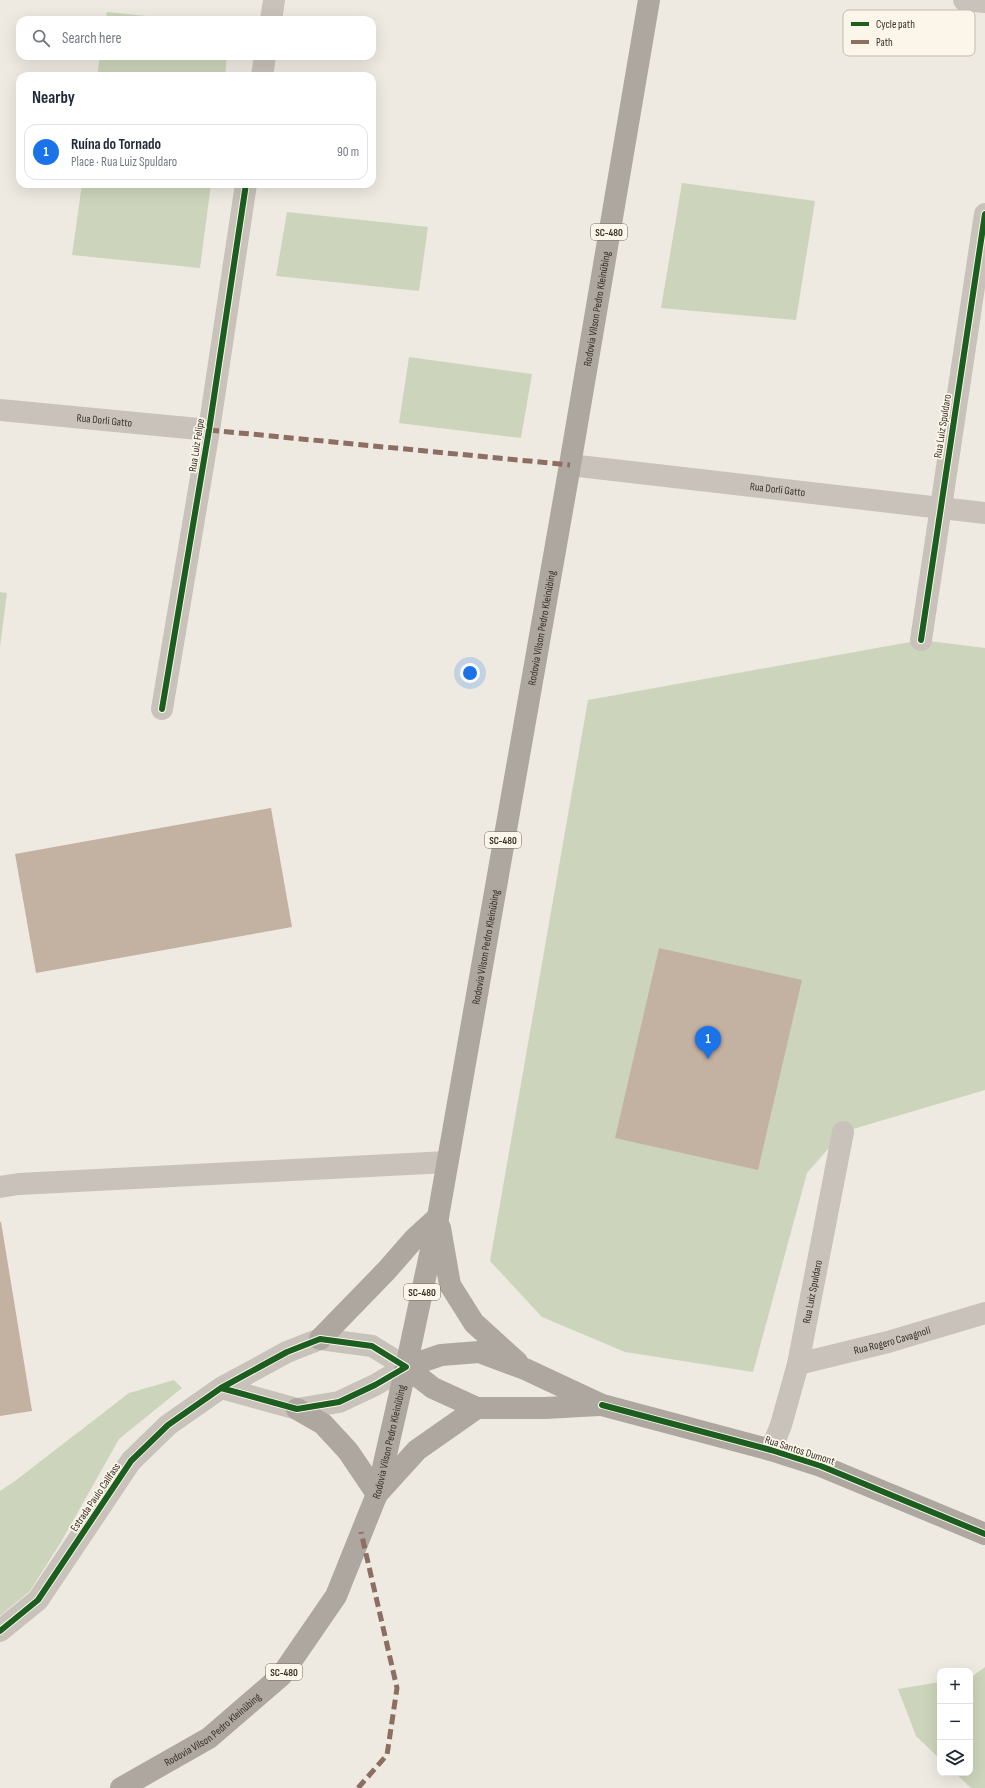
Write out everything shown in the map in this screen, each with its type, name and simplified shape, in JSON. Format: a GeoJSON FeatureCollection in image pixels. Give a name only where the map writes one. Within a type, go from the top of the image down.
{"type":"FeatureCollection","features":[{"type":"Feature","properties":{"kind":"main road","name":"Rodovia Vilson Pedro Kleinübing"},"geometry":{"type":"LineString","coordinates":[[121,1788],[209,1738],[282,1676],[336,1596],[377,1494],[438,1217],[570,465],[649,0]]}},
{"type":"Feature","properties":{"kind":"main road"},"geometry":{"type":"LineString","coordinates":[[320,1340],[387,1270],[415,1238],[438,1217]]}},
{"type":"Feature","properties":{"kind":"main road"},"geometry":{"type":"LineString","coordinates":[[438,1217],[450,1285],[474,1323],[525,1369]]}},
{"type":"Feature","properties":{"kind":"main road","name":"Rua Santos Dumont"},"geometry":{"type":"LineString","coordinates":[[406,1367],[441,1355],[479,1352],[525,1369],[602,1405],[771,1450],[822,1466],[985,1534]]}},
{"type":"Feature","properties":{"kind":"main road","name":"Rua Santos Dumont"},"geometry":{"type":"LineString","coordinates":[[406,1367],[433,1388],[477,1408],[545,1408],[602,1405]]}},
{"type":"Feature","properties":{"kind":"main road"},"geometry":{"type":"LineString","coordinates":[[297,1409],[323,1424],[343,1445],[377,1494],[417,1450],[477,1408]]}},
{"type":"Feature","properties":{"kind":"street"},"geometry":{"type":"LineString","coordinates":[[272,16],[274,0]]}},
{"type":"Feature","properties":{"kind":"street"},"geometry":{"type":"LineString","coordinates":[[964,0],[985,2]]}},
{"type":"Feature","properties":{"kind":"street"},"geometry":{"type":"LineString","coordinates":[[263,72],[264,60]]}},
{"type":"Feature","properties":{"kind":"street","name":"Rua Luiz Felipe"},"geometry":{"type":"LineString","coordinates":[[162,709],[209,430],[245,188]]}},
{"type":"Feature","properties":{"kind":"street","name":"Rua Luiz Spuldaro"},"geometry":{"type":"LineString","coordinates":[[921,640],[939,509],[985,214]]}},
{"type":"Feature","properties":{"kind":"street","name":"Rua Dorli Gatto"},"geometry":{"type":"LineString","coordinates":[[0,410],[209,430]]}},
{"type":"Feature","properties":{"kind":"street","name":"Rua Dorli Gatto"},"geometry":{"type":"LineString","coordinates":[[570,465],[939,509],[985,513]]}},
{"type":"Feature","properties":{"kind":"street","name":"Rua Luiz Spuldaro"},"geometry":{"type":"LineString","coordinates":[[771,1450],[781,1425],[798,1364],[843,1132]]}},
{"type":"Feature","properties":{"kind":"street"},"geometry":{"type":"LineString","coordinates":[[0,1187],[19,1184],[447,1162]]}},
{"type":"Feature","properties":{"kind":"street","name":"Rua Rogero Cavagnoli"},"geometry":{"type":"LineString","coordinates":[[798,1364],[888,1342],[985,1313]]}},
{"type":"Feature","properties":{"kind":"street","name":"Estrada Paulo Callfass"},"geometry":{"type":"LineString","coordinates":[[0,1631],[38,1600],[131,1461],[168,1425],[221,1388],[287,1352],[320,1340],[372,1346],[406,1367]]}},
{"type":"Feature","properties":{"kind":"street"},"geometry":{"type":"LineString","coordinates":[[221,1388],[297,1409],[339,1402],[375,1385],[406,1367]]}},
{"type":"Feature","properties":{"kind":"green space"},"geometry":{"type":"Polygon","coordinates":[[[107,12],[147,16],[106,16],[107,12]]]}},
{"type":"Feature","properties":{"kind":"green space"},"geometry":{"type":"Polygon","coordinates":[[[99,60],[227,60],[225,72],[98,72],[99,60]]]}},
{"type":"Feature","properties":{"kind":"green space"},"geometry":{"type":"Polygon","coordinates":[[[682,183],[815,201],[796,320],[661,308],[682,183]]]}},
{"type":"Feature","properties":{"kind":"green space"},"geometry":{"type":"Polygon","coordinates":[[[81,188],[210,188],[200,268],[72,255],[81,188]]]}},
{"type":"Feature","properties":{"kind":"green space"},"geometry":{"type":"Polygon","coordinates":[[[287,212],[428,227],[419,291],[276,276],[287,212]]]}},
{"type":"Feature","properties":{"kind":"green space"},"geometry":{"type":"Polygon","coordinates":[[[409,357],[532,374],[521,438],[399,423],[409,357]]]}},
{"type":"Feature","properties":{"kind":"green space"},"geometry":{"type":"Polygon","coordinates":[[[0,592],[7,593],[0,647],[0,592]]]}},
{"type":"Feature","properties":{"kind":"green space"},"geometry":{"type":"Polygon","coordinates":[[[921,640],[985,648],[985,1090],[843,1132],[807,1173],[753,1372],[625,1352],[542,1317],[490,1261],[588,700],[921,640]]]}},
{"type":"Feature","properties":{"kind":"green space"},"geometry":{"type":"Polygon","coordinates":[[[174,1380],[182,1388],[119,1439],[61,1542],[30,1591],[0,1616],[0,1491],[129,1393],[174,1380]]]}},
{"type":"Feature","properties":{"kind":"green space"},"geometry":{"type":"Polygon","coordinates":[[[985,1667],[985,1788],[971,1788],[958,1776],[973,1776],[973,1676],[985,1667]]]}},
{"type":"Feature","properties":{"kind":"green space"},"geometry":{"type":"Polygon","coordinates":[[[937,1682],[937,1756],[916,1736],[898,1689],[937,1682]]]}},
{"type":"Feature","properties":{"kind":"building"},"geometry":{"type":"Polygon","coordinates":[[[271,808],[292,927],[36,973],[15,854],[271,808]]]}},
{"type":"Feature","properties":{"kind":"building"},"geometry":{"type":"Polygon","coordinates":[[[659,948],[802,980],[758,1170],[615,1138],[659,948]]]}},
{"type":"Feature","properties":{"kind":"building"},"geometry":{"type":"Polygon","coordinates":[[[0,1222],[32,1411],[0,1416],[0,1222]]]}},
{"type":"Feature","properties":{"kind":"marked path"},"geometry":{"type":"LineString","coordinates":[[209,430],[570,465]]}},
{"type":"Feature","properties":{"kind":"marked path"},"geometry":{"type":"LineString","coordinates":[[358,1788],[387,1755],[397,1688],[361,1532]]}},
{"type":"Feature","properties":{"kind":"cycle path"},"geometry":{"type":"LineString","coordinates":[[162,709],[209,430],[245,188]]}},
{"type":"Feature","properties":{"kind":"cycle path"},"geometry":{"type":"LineString","coordinates":[[921,640],[985,214]]}},
{"type":"Feature","properties":{"kind":"cycle path"},"geometry":{"type":"LineString","coordinates":[[0,1631],[38,1600],[131,1461],[168,1425],[221,1388],[287,1352],[320,1339],[372,1346],[406,1367],[375,1385],[339,1402],[297,1409],[221,1388]]}},
{"type":"Feature","properties":{"kind":"cycle path"},"geometry":{"type":"LineString","coordinates":[[602,1405],[771,1450],[821,1466],[985,1534]]}},
{"type":"Feature","properties":{"kind":"place","name":"Ruína do Tornado"},"geometry":{"type":"Point","coordinates":[708,1059]}}]}
